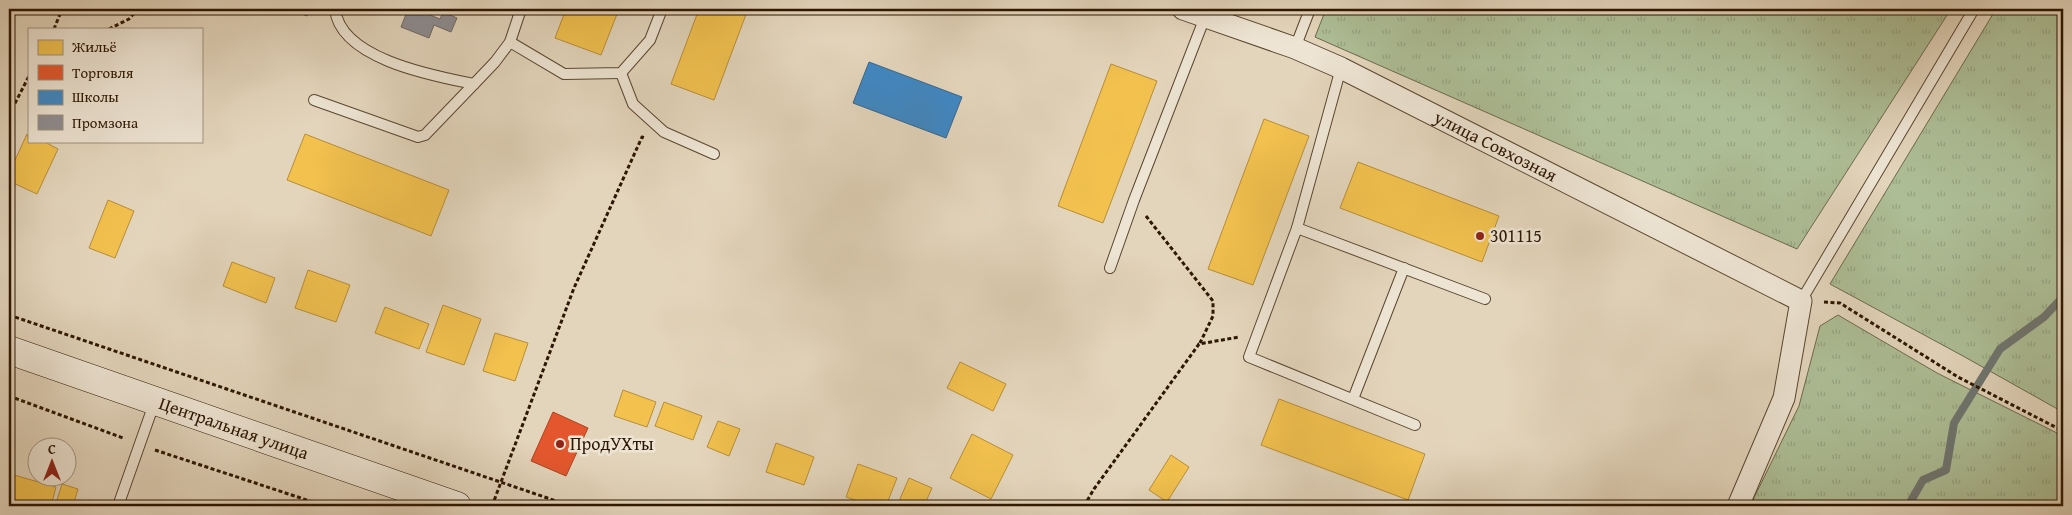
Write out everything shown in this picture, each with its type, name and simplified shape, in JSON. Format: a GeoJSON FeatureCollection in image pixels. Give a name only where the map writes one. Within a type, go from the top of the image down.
{"type":"FeatureCollection","features":[{"type":"Feature","properties":{"kind":"main road","name":"Центральная улица"},"geometry":{"type":"LineString","coordinates":[[9,350],[457,506]]}},
{"type":"Feature","properties":{"kind":"street","name":"улица Совхозная"},"geometry":{"type":"LineString","coordinates":[[1183,9],[1295,48],[1341,68],[1800,301]]}},
{"type":"Feature","properties":{"kind":"street"},"geometry":{"type":"LineString","coordinates":[[1738,506],[1784,398],[1800,301]]}},
{"type":"Feature","properties":{"kind":"lane"},"geometry":{"type":"LineString","coordinates":[[336,9],[341,28],[361,47],[416,69],[474,84]]}},
{"type":"Feature","properties":{"kind":"lane"},"geometry":{"type":"LineString","coordinates":[[314,100],[418,137],[425,135],[495,62],[510,42],[521,9]]}},
{"type":"Feature","properties":{"kind":"lane"},"geometry":{"type":"LineString","coordinates":[[510,42],[564,74],[621,74],[650,40],[662,9]]}},
{"type":"Feature","properties":{"kind":"lane"},"geometry":{"type":"LineString","coordinates":[[1295,48],[1310,9]]}},
{"type":"Feature","properties":{"kind":"lane"},"geometry":{"type":"LineString","coordinates":[[1800,301],[1974,9]]}},
{"type":"Feature","properties":{"kind":"lane"},"geometry":{"type":"LineString","coordinates":[[1110,268],[1134,200],[1205,17]]}},
{"type":"Feature","properties":{"kind":"lane"},"geometry":{"type":"LineString","coordinates":[[1341,68],[1297,228],[1249,357],[1415,425]]}},
{"type":"Feature","properties":{"kind":"lane"},"geometry":{"type":"LineString","coordinates":[[621,74],[633,104],[667,133],[714,154]]}},
{"type":"Feature","properties":{"kind":"lane"},"geometry":{"type":"LineString","coordinates":[[1297,228],[1485,299]]}},
{"type":"Feature","properties":{"kind":"lane"},"geometry":{"type":"LineString","coordinates":[[1353,399],[1404,268]]}},
{"type":"Feature","properties":{"kind":"lane"},"geometry":{"type":"LineString","coordinates":[[118,506],[155,400]]}},
{"type":"Feature","properties":{"kind":"path"},"geometry":{"type":"LineString","coordinates":[[54,28],[62,9]]}},
{"type":"Feature","properties":{"kind":"path"},"geometry":{"type":"LineString","coordinates":[[112,28],[129,19],[138,9]]}},
{"type":"Feature","properties":{"kind":"path"},"geometry":{"type":"LineString","coordinates":[[9,115],[28,78]]}},
{"type":"Feature","properties":{"kind":"path"},"geometry":{"type":"LineString","coordinates":[[492,506],[574,288],[642,137],[654,141],[667,133]]}},
{"type":"Feature","properties":{"kind":"path"},"geometry":{"type":"LineString","coordinates":[[1084,506],[1094,489],[1199,344],[1213,316],[1213,301],[1134,200]]}},
{"type":"Feature","properties":{"kind":"path"},"geometry":{"type":"LineString","coordinates":[[1800,301],[1840,303],[1958,377],[2063,431]]}},
{"type":"Feature","properties":{"kind":"path"},"geometry":{"type":"LineString","coordinates":[[9,315],[571,506]]}},
{"type":"Feature","properties":{"kind":"path"},"geometry":{"type":"LineString","coordinates":[[1199,344],[1258,333]]}},
{"type":"Feature","properties":{"kind":"path"},"geometry":{"type":"LineString","coordinates":[[9,396],[127,439]]}},
{"type":"Feature","properties":{"kind":"path"},"geometry":{"type":"LineString","coordinates":[[154,449],[325,506]]}},
{"type":"Feature","properties":{"kind":"green space"},"geometry":{"type":"Polygon","coordinates":[[[1326,9],[1951,9],[1797,249],[1315,37],[1326,9]]]}},
{"type":"Feature","properties":{"kind":"green space"},"geometry":{"type":"Polygon","coordinates":[[[1996,9],[2063,9],[2063,408],[2061,411],[1830,284],[1996,9]]]}},
{"type":"Feature","properties":{"kind":"green space"},"geometry":{"type":"Polygon","coordinates":[[[1838,315],[1937,373],[2063,436],[2063,506],[1750,506],[1799,406],[1820,326],[1838,315]]]}},
{"type":"Feature","properties":{"kind":"building: Жильё"},"geometry":{"type":"Polygon","coordinates":[[[566,9],[619,9],[601,55],[555,38],[566,9]]]}},
{"type":"Feature","properties":{"kind":"building: Жильё"},"geometry":{"type":"Polygon","coordinates":[[[699,9],[748,9],[714,100],[671,84],[699,9]]]}},
{"type":"Feature","properties":{"kind":"building: Жильё"},"geometry":{"type":"Polygon","coordinates":[[[1111,64],[1157,81],[1103,223],[1058,206],[1111,64]]]}},
{"type":"Feature","properties":{"kind":"building: Жильё"},"geometry":{"type":"Polygon","coordinates":[[[1264,119],[1309,136],[1253,285],[1208,269],[1264,119]]]}},
{"type":"Feature","properties":{"kind":"building: Жильё"},"geometry":{"type":"Polygon","coordinates":[[[27,134],[28,142],[45,142],[58,149],[37,194],[9,181],[9,173],[27,134]]]}},
{"type":"Feature","properties":{"kind":"building: Жильё"},"geometry":{"type":"Polygon","coordinates":[[[305,134],[449,190],[431,236],[287,180],[305,134]]]}},
{"type":"Feature","properties":{"kind":"building: Жильё"},"geometry":{"type":"Polygon","coordinates":[[[1358,162],[1499,216],[1482,262],[1340,208],[1358,162]]]}},
{"type":"Feature","properties":{"kind":"building: Жильё"},"geometry":{"type":"Polygon","coordinates":[[[108,200],[134,211],[115,258],[89,248],[108,200]]]}},
{"type":"Feature","properties":{"kind":"building: Жильё"},"geometry":{"type":"Polygon","coordinates":[[[232,262],[275,278],[266,303],[223,286],[232,262]]]}},
{"type":"Feature","properties":{"kind":"building: Жильё"},"geometry":{"type":"Polygon","coordinates":[[[308,270],[350,285],[336,322],[295,308],[308,270]]]}},
{"type":"Feature","properties":{"kind":"building: Жильё"},"geometry":{"type":"Polygon","coordinates":[[[443,305],[481,319],[464,365],[426,352],[443,305]]]}},
{"type":"Feature","properties":{"kind":"building: Жильё"},"geometry":{"type":"Polygon","coordinates":[[[385,307],[429,324],[419,349],[375,333],[385,307]]]}},
{"type":"Feature","properties":{"kind":"building: Жильё"},"geometry":{"type":"Polygon","coordinates":[[[495,333],[528,343],[515,381],[483,371],[495,333]]]}},
{"type":"Feature","properties":{"kind":"building: Жильё"},"geometry":{"type":"Polygon","coordinates":[[[960,362],[1006,384],[993,411],[947,388],[960,362]]]}},
{"type":"Feature","properties":{"kind":"building: Жильё"},"geometry":{"type":"Polygon","coordinates":[[[623,390],[656,402],[647,427],[614,416],[623,390]]]}},
{"type":"Feature","properties":{"kind":"building: Жильё"},"geometry":{"type":"Polygon","coordinates":[[[1279,399],[1425,454],[1408,500],[1261,445],[1279,399]]]}},
{"type":"Feature","properties":{"kind":"building: Жильё"},"geometry":{"type":"Polygon","coordinates":[[[664,402],[702,416],[693,440],[655,426],[664,402]]]}},
{"type":"Feature","properties":{"kind":"building: Жильё"},"geometry":{"type":"Polygon","coordinates":[[[718,421],[740,429],[729,456],[707,447],[718,421]]]}},
{"type":"Feature","properties":{"kind":"building: Жильё"},"geometry":{"type":"Polygon","coordinates":[[[972,434],[1013,455],[991,499],[950,478],[972,434]]]}},
{"type":"Feature","properties":{"kind":"building: Жильё"},"geometry":{"type":"Polygon","coordinates":[[[776,443],[814,457],[804,485],[766,472],[776,443]]]}},
{"type":"Feature","properties":{"kind":"building: Жильё"},"geometry":{"type":"Polygon","coordinates":[[[1171,455],[1189,467],[1167,502],[1149,490],[1171,455]]]}},
{"type":"Feature","properties":{"kind":"building: Жильё"},"geometry":{"type":"Polygon","coordinates":[[[858,464],[897,478],[886,506],[872,506],[846,497],[858,464]]]}},
{"type":"Feature","properties":{"kind":"building: Жильё"},"geometry":{"type":"Polygon","coordinates":[[[14,475],[28,479],[28,488],[56,488],[51,506],[9,506],[9,494],[14,475]]]}},
{"type":"Feature","properties":{"kind":"building: Жильё"},"geometry":{"type":"Polygon","coordinates":[[[909,478],[932,488],[924,506],[897,506],[909,478]]]}},
{"type":"Feature","properties":{"kind":"building: Жильё"},"geometry":{"type":"Polygon","coordinates":[[[61,488],[75,488],[78,489],[74,502],[88,506],[55,506],[61,488]]]}},
{"type":"Feature","properties":{"kind":"building: Торговля","name":"ПродУХты"},"geometry":{"type":"Polygon","coordinates":[[[553,412],[588,428],[566,476],[531,461],[553,412]]]}},
{"type":"Feature","properties":{"kind":"building: Школы"},"geometry":{"type":"Polygon","coordinates":[[[869,62],[962,97],[946,138],[853,103],[869,62]]]}},
{"type":"Feature","properties":{"kind":"building: Промзона"},"geometry":{"type":"Polygon","coordinates":[[[290,9],[310,9],[307,16],[290,9]]]}},
{"type":"Feature","properties":{"kind":"building: Промзона"},"geometry":{"type":"Polygon","coordinates":[[[384,9],[396,9],[394,13],[384,9]]]}},
{"type":"Feature","properties":{"kind":"building: Промзона"},"geometry":{"type":"Polygon","coordinates":[[[408,9],[415,9],[440,19],[443,12],[457,18],[451,32],[434,25],[429,38],[401,27],[408,9]]]}},
{"type":"Feature","properties":{"kind":"waterway"},"geometry":{"type":"LineString","coordinates":[[1908,506],[1923,480],[1946,470],[1954,423],[2000,349],[2044,317],[2063,297]]}},
{"type":"Feature","properties":{"kind":"place","name":"301115"},"geometry":{"type":"Point","coordinates":[1480,236]}},
{"type":"Feature","properties":{"kind":"place","name":"ПродУХты"},"geometry":{"type":"Point","coordinates":[560,444]}}]}
